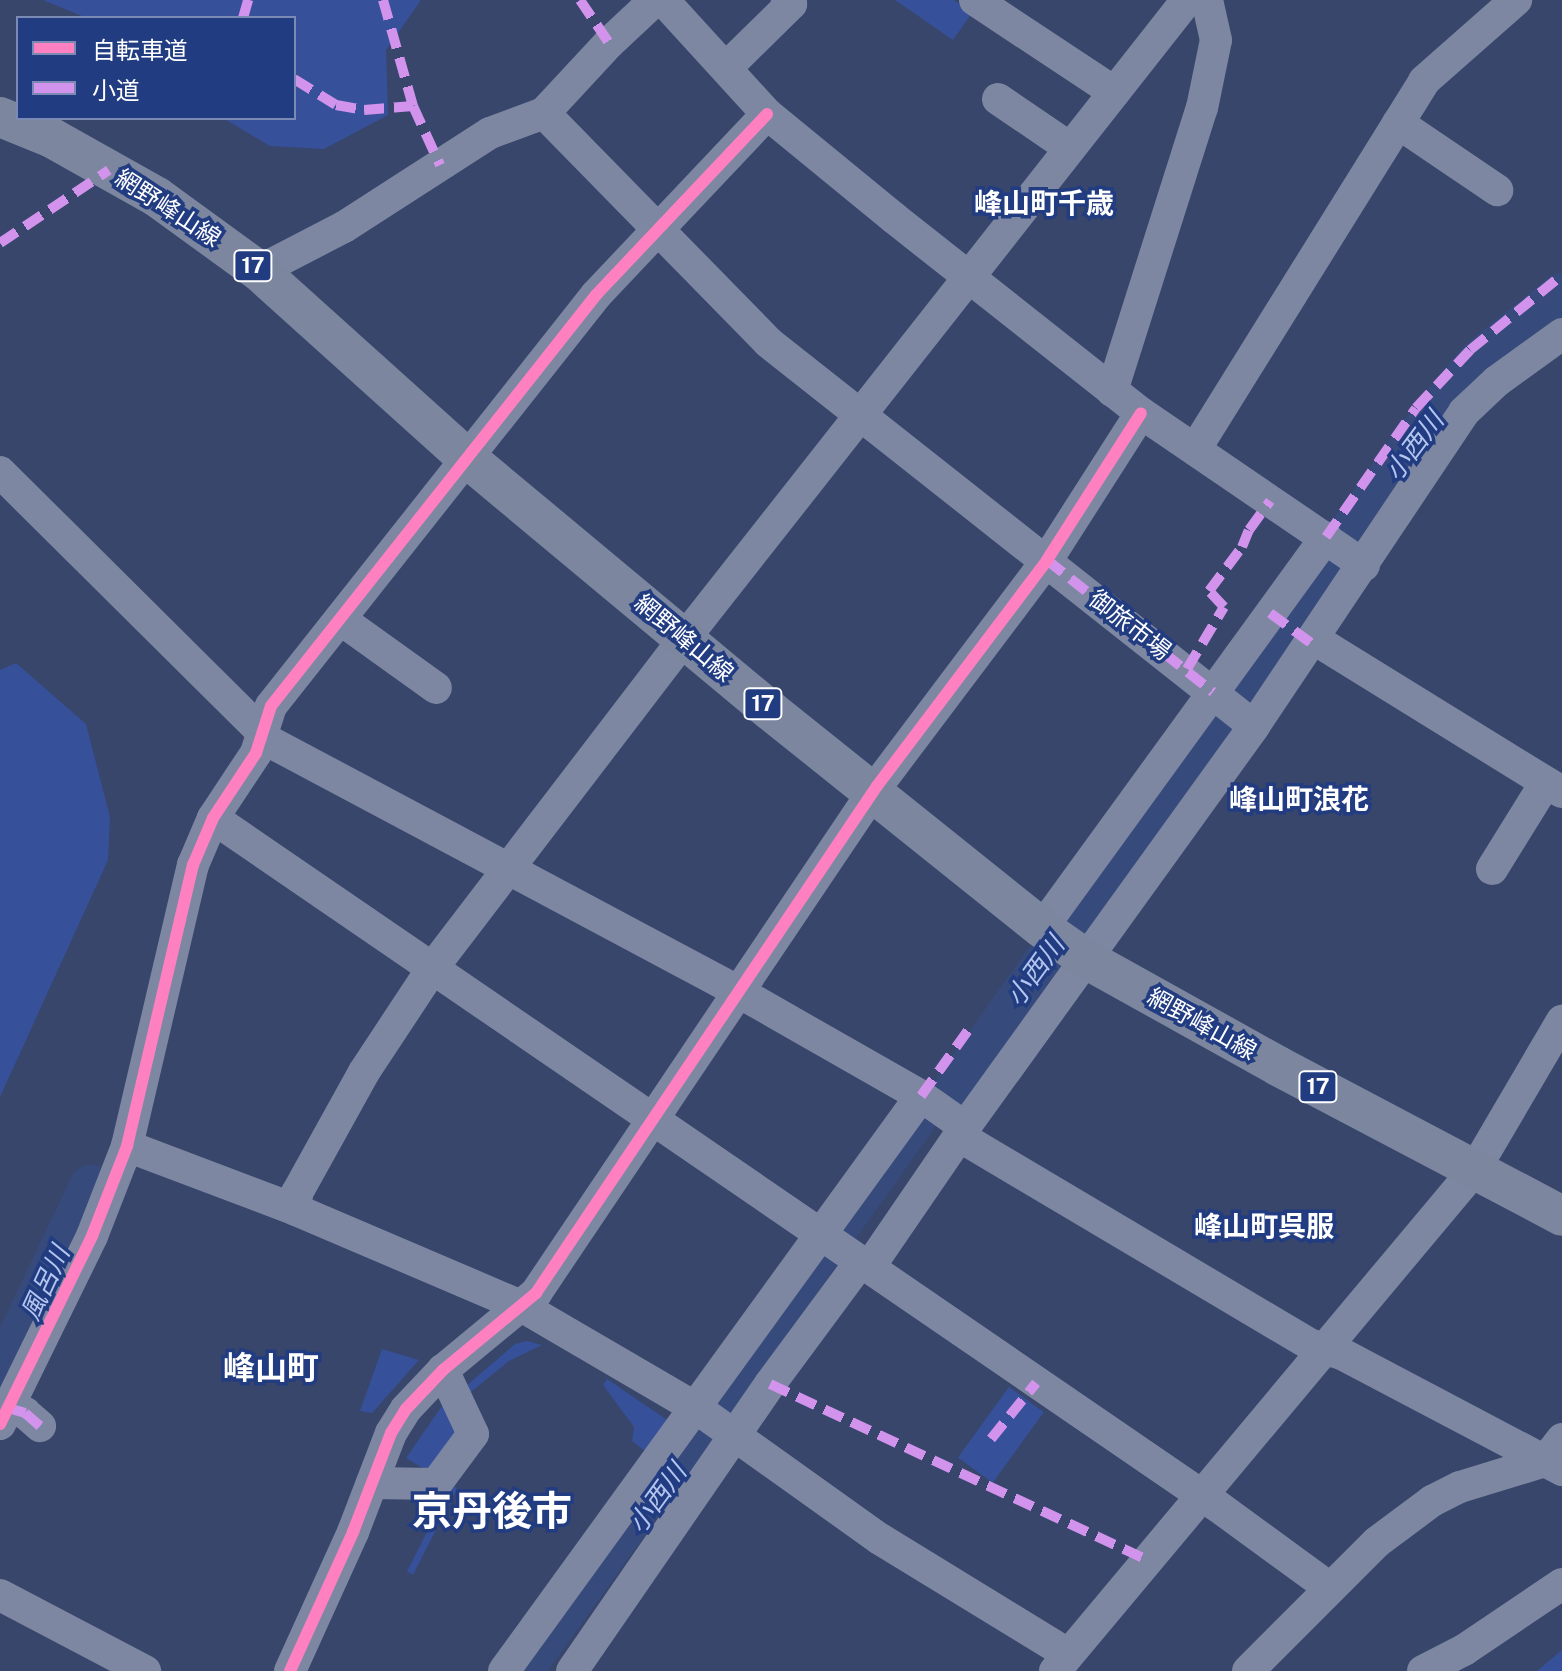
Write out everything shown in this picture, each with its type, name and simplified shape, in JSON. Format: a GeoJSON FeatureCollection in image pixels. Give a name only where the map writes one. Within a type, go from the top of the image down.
{"type":"FeatureCollection","features":[{"type":"Feature","properties":{"kind":"main road","name":"網野峰山線"},"geometry":{"type":"LineString","coordinates":[[0,117],[52,138],[157,197],[259,271],[474,463],[684,639],[1063,943],[1278,1066],[1562,1216]]}},
{"type":"Feature","properties":{"kind":"street"},"geometry":{"type":"LineString","coordinates":[[259,271],[344,227],[490,133],[544,113],[609,43],[655,0]]}},
{"type":"Feature","properties":{"kind":"street"},"geometry":{"type":"LineString","coordinates":[[663,0],[767,114],[969,278],[1141,413],[1343,549]]}},
{"type":"Feature","properties":{"kind":"street"},"geometry":{"type":"LineString","coordinates":[[727,67],[791,4],[787,0]]}},
{"type":"Feature","properties":{"kind":"street"},"geometry":{"type":"LineString","coordinates":[[975,0],[1114,92]]}},
{"type":"Feature","properties":{"kind":"street"},"geometry":{"type":"LineString","coordinates":[[296,1210],[297,1193],[364,1072],[434,966],[684,639],[1187,0]]}},
{"type":"Feature","properties":{"kind":"street"},"geometry":{"type":"LineString","coordinates":[[1112,391],[1202,108],[1216,40],[1207,0]]}},
{"type":"Feature","properties":{"kind":"street"},"geometry":{"type":"LineString","coordinates":[[1196,448],[1424,81],[1516,0]]}},
{"type":"Feature","properties":{"kind":"street"},"geometry":{"type":"LineString","coordinates":[[998,99],[1070,148]]}},
{"type":"Feature","properties":{"kind":"street","name":"御旅市場"},"geometry":{"type":"LineString","coordinates":[[544,113],[656,231],[768,342],[1249,722]]}},
{"type":"Feature","properties":{"kind":"street"},"geometry":{"type":"LineString","coordinates":[[40,1426],[25,1413],[5,1406],[92,1236],[127,1146],[193,865],[213,818],[256,753],[271,706],[340,619],[474,463],[596,295],[767,114]]}},
{"type":"Feature","properties":{"kind":"street"},"geometry":{"type":"LineString","coordinates":[[1398,123],[1497,190]]}},
{"type":"Feature","properties":{"kind":"street"},"geometry":{"type":"LineString","coordinates":[[572,1671],[733,1434],[959,1127],[1063,943],[1215,693],[1464,412],[1497,381],[1555,349]]}},
{"type":"Feature","properties":{"kind":"street"},"geometry":{"type":"LineString","coordinates":[[290,1671],[391,1433],[406,1409],[443,1370],[523,1307],[874,793],[1047,560],[1141,413]]}},
{"type":"Feature","properties":{"kind":"street"},"geometry":{"type":"LineString","coordinates":[[0,472],[11,503],[262,734],[507,870],[737,992],[923,1098],[959,1127],[1311,1345],[1342,1354],[1556,1456]]}},
{"type":"Feature","properties":{"kind":"street"},"geometry":{"type":"LineString","coordinates":[[1063,943],[1249,722],[1314,639],[1343,549]]}},
{"type":"Feature","properties":{"kind":"street"},"geometry":{"type":"LineString","coordinates":[[340,619],[436,688]]}},
{"type":"Feature","properties":{"kind":"street"},"geometry":{"type":"LineString","coordinates":[[1314,639],[1554,787],[1492,869]]}},
{"type":"Feature","properties":{"kind":"street"},"geometry":{"type":"LineString","coordinates":[[213,818],[862,1261],[1330,1588]]}},
{"type":"Feature","properties":{"kind":"street"},"geometry":{"type":"LineString","coordinates":[[127,1146],[296,1210],[523,1307],[696,1409],[1062,1663],[1475,1169],[1562,1021]]}},
{"type":"Feature","properties":{"kind":"street"},"geometry":{"type":"LineString","coordinates":[[504,1671],[923,1098]]}},
{"type":"Feature","properties":{"kind":"street"},"geometry":{"type":"LineString","coordinates":[[372,1483],[436,1484],[473,1434],[443,1370]]}},
{"type":"Feature","properties":{"kind":"street"},"geometry":{"type":"LineString","coordinates":[[1248,1671],[1377,1542],[1432,1501],[1460,1487],[1556,1456]]}},
{"type":"Feature","properties":{"kind":"street"},"geometry":{"type":"LineString","coordinates":[[1423,1671],[1464,1650],[1562,1584]]}},
{"type":"Feature","properties":{"kind":"street"},"geometry":{"type":"LineString","coordinates":[[0,1595],[145,1671]]}},
{"type":"Feature","properties":{"kind":"shaded area"},"geometry":{"type":"Polygon","coordinates":[[[43,0],[421,0],[386,50],[388,115],[324,149],[270,146],[226,120],[296,120],[296,16],[82,16],[43,0]]]}},
{"type":"Feature","properties":{"kind":"shaded area"},"geometry":{"type":"Polygon","coordinates":[[[895,0],[954,0],[972,13],[953,40],[895,0]]]}},
{"type":"Feature","properties":{"kind":"shaded area"},"geometry":{"type":"Polygon","coordinates":[[[1562,284],[1562,288],[1476,357],[1425,412],[1339,531],[1336,529],[1423,410],[1474,354],[1562,284]]]}},
{"type":"Feature","properties":{"kind":"shaded area"},"geometry":{"type":"Polygon","coordinates":[[[16,663],[86,724],[110,817],[108,860],[0,1097],[0,670],[16,663]]]}},
{"type":"Feature","properties":{"kind":"shaded area"},"geometry":{"type":"Polygon","coordinates":[[[527,1341],[542,1345],[509,1361],[461,1400],[457,1394],[515,1344],[527,1341]]]}},
{"type":"Feature","properties":{"kind":"shaded area"},"geometry":{"type":"Polygon","coordinates":[[[382,1349],[419,1360],[372,1413],[360,1411],[382,1349]]]}},
{"type":"Feature","properties":{"kind":"shaded area"},"geometry":{"type":"Polygon","coordinates":[[[607,1379],[667,1420],[645,1451],[632,1441],[634,1427],[603,1385],[607,1379]]]}},
{"type":"Feature","properties":{"kind":"shaded area"},"geometry":{"type":"Polygon","coordinates":[[[1009,1387],[1044,1412],[993,1483],[958,1457],[1009,1387]]]}},
{"type":"Feature","properties":{"kind":"shaded area"},"geometry":{"type":"Polygon","coordinates":[[[444,1403],[463,1430],[431,1473],[406,1458],[444,1403]]]}},
{"type":"Feature","properties":{"kind":"shaded area"},"geometry":{"type":"Polygon","coordinates":[[[451,1485],[457,1488],[413,1575],[407,1571],[451,1485]]]}},
{"type":"Feature","properties":{"kind":"shaded area"},"geometry":{"type":"Polygon","coordinates":[[[1562,1650],[1562,1671],[1537,1671],[1562,1650]]]}},
{"type":"Feature","properties":{"kind":"water"},"geometry":{"type":"Polygon","coordinates":[[[983,1035],[996,1042],[548,1671],[519,1671],[983,1035]]]}},
{"type":"Feature","properties":{"kind":"waterway","name":"小西川"},"geometry":{"type":"LineString","coordinates":[[956,1088],[1429,422],[1480,361],[1562,295]]}},
{"type":"Feature","properties":{"kind":"waterway","name":"風呂川"},"geometry":{"type":"LineString","coordinates":[[0,1378],[91,1187]]}},
{"type":"Feature","properties":{"kind":"marked path"},"geometry":{"type":"LineString","coordinates":[[244,16],[248,0]]}},
{"type":"Feature","properties":{"kind":"marked path"},"geometry":{"type":"LineString","coordinates":[[383,0],[413,106],[440,165]]}},
{"type":"Feature","properties":{"kind":"marked path"},"geometry":{"type":"LineString","coordinates":[[580,0],[609,43]]}},
{"type":"Feature","properties":{"kind":"marked path"},"geometry":{"type":"LineString","coordinates":[[296,80],[336,105],[364,110],[413,106]]}},
{"type":"Feature","properties":{"kind":"marked path"},"geometry":{"type":"LineString","coordinates":[[0,243],[109,170]]}},
{"type":"Feature","properties":{"kind":"marked path"},"geometry":{"type":"LineString","coordinates":[[1326,537],[1416,408],[1470,350],[1562,275]]}},
{"type":"Feature","properties":{"kind":"marked path"},"geometry":{"type":"LineString","coordinates":[[1187,669],[1224,607],[1209,591],[1242,547],[1249,530],[1270,501]]}},
{"type":"Feature","properties":{"kind":"marked path"},"geometry":{"type":"LineString","coordinates":[[1047,560],[1213,692]]}},
{"type":"Feature","properties":{"kind":"marked path"},"geometry":{"type":"LineString","coordinates":[[1270,613],[1311,643]]}},
{"type":"Feature","properties":{"kind":"marked path"},"geometry":{"type":"LineString","coordinates":[[921,1096],[969,1029]]}},
{"type":"Feature","properties":{"kind":"marked path"},"geometry":{"type":"LineString","coordinates":[[991,1439],[1036,1383]]}},
{"type":"Feature","properties":{"kind":"marked path"},"geometry":{"type":"LineString","coordinates":[[770,1384],[1148,1560]]}},
{"type":"Feature","properties":{"kind":"marked path"},"geometry":{"type":"LineString","coordinates":[[8,1408],[25,1413],[40,1426]]}},
{"type":"Feature","properties":{"kind":"cycle path"},"geometry":{"type":"LineString","coordinates":[[0,1424],[92,1236],[127,1146],[193,865],[213,818],[256,753],[271,706],[596,295],[767,114]]}},
{"type":"Feature","properties":{"kind":"cycle path"},"geometry":{"type":"LineString","coordinates":[[290,1671],[353,1532],[391,1433],[406,1409],[443,1370],[536,1293],[877,786],[1047,560],[1141,413]]}},
{"type":"Feature","properties":{"kind":"district","name":"峰山町千歳"},"geometry":{"type":"Point","coordinates":[1044,203]}},
{"type":"Feature","properties":{"kind":"district","name":"峰山町浪花"},"geometry":{"type":"Point","coordinates":[1299,799]}},
{"type":"Feature","properties":{"kind":"district","name":"峰山町呉服"},"geometry":{"type":"Point","coordinates":[1264,1226]}},
{"type":"Feature","properties":{"kind":"district","name":"峰山町"},"geometry":{"type":"Point","coordinates":[271,1368]}},
{"type":"Feature","properties":{"kind":"district","name":"京丹後市"},"geometry":{"type":"Point","coordinates":[492,1511]}}]}
